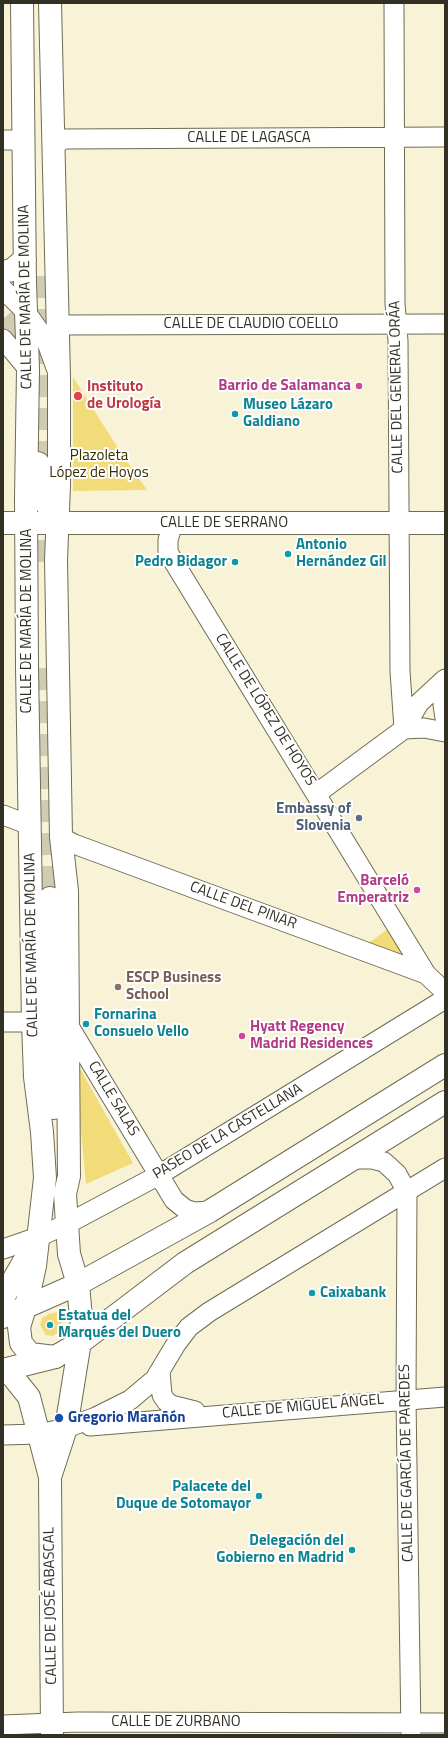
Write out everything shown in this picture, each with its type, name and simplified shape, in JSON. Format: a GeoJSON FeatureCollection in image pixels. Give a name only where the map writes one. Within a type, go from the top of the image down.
{"type":"FeatureCollection","features":[{"type":"Feature","properties":{"kind":"main road","name":"CALLE DE MARÍA DE MOLINA"},"geometry":{"type":"LineString","coordinates":[[22,3],[13,142],[25,259],[28,369],[27,524],[33,1022],[35,1077],[42,1132],[45,1178],[35,1266],[19,1327],[21,1343],[30,1354],[55,1357]]}},
{"type":"Feature","properties":{"kind":"main road","name":"CALLE DE MARÍA DE MOLINA"},"geometry":{"type":"LineString","coordinates":[[42,3],[40,78],[43,276]]}},
{"type":"Feature","properties":{"kind":"main road","name":"CALLE DE MARÍA DE MOLINA"},"geometry":{"type":"LineString","coordinates":[[50,3],[59,378],[60,485],[56,560],[61,837],[67,891],[69,1176],[65,1194],[69,1254],[78,1284],[82,1318],[81,1342],[66,1428],[50,1477]]}},
{"type":"Feature","properties":{"kind":"main road"},"geometry":{"type":"LineString","coordinates":[[3,272],[12,270],[25,259]]}},
{"type":"Feature","properties":{"kind":"main road"},"geometry":{"type":"LineString","coordinates":[[28,369],[34,389],[36,404],[40,487],[47,505],[58,523]]}},
{"type":"Feature","properties":{"kind":"main road","name":"CALLE DE SERRANO"},"geometry":{"type":"LineString","coordinates":[[3,523],[445,523]]}},
{"type":"Feature","properties":{"kind":"main road","name":"CALLE DE MARÍA DE MOLINA"},"geometry":{"type":"LineString","coordinates":[[50,898],[51,1083],[58,1177],[65,1194]]}},
{"type":"Feature","properties":{"kind":"main road"},"geometry":{"type":"LineString","coordinates":[[3,1317],[78,1284],[210,1210],[445,1065]]}},
{"type":"Feature","properties":{"kind":"main road"},"geometry":{"type":"LineString","coordinates":[[4,1369],[55,1357],[81,1342],[185,1263],[445,1102]]}},
{"type":"Feature","properties":{"kind":"main road"},"geometry":{"type":"LineString","coordinates":[[3,1298],[38,1237]]}},
{"type":"Feature","properties":{"kind":"main road"},"geometry":{"type":"LineString","coordinates":[[69,1254],[79,1262],[87,1265],[112,1264]]}},
{"type":"Feature","properties":{"kind":"main road"},"geometry":{"type":"LineString","coordinates":[[4,1369],[20,1385],[29,1397],[50,1477]]}},
{"type":"Feature","properties":{"kind":"main road","name":"CALLE DE JOSÉ ABASCAL"},"geometry":{"type":"LineString","coordinates":[[50,1477],[52,1729]]}},
{"type":"Feature","properties":{"kind":"street","name":"CALLE DEL GENERAL ORÁA"},"geometry":{"type":"LineString","coordinates":[[394,3],[394,137],[396,324],[398,349],[400,671],[404,729]]}},
{"type":"Feature","properties":{"kind":"street","name":"CALLE DE LAGASCA"},"geometry":{"type":"LineString","coordinates":[[54,145],[64,139],[445,137]]}},
{"type":"Feature","properties":{"kind":"street"},"geometry":{"type":"LineString","coordinates":[[3,289],[26,312],[47,343],[59,378]]}},
{"type":"Feature","properties":{"kind":"street","name":"CALLE DE CLAUDIO COELLO"},"geometry":{"type":"LineString","coordinates":[[58,325],[445,324]]}},
{"type":"Feature","properties":{"kind":"street"},"geometry":{"type":"LineString","coordinates":[[3,339],[28,369]]}},
{"type":"Feature","properties":{"kind":"street","name":"CALLE DE LÓPEZ DE HOYOS"},"geometry":{"type":"LineString","coordinates":[[173,523],[169,533],[168,547],[172,559],[426,974],[445,992]]}},
{"type":"Feature","properties":{"kind":"street"},"geometry":{"type":"LineString","coordinates":[[316,794],[404,729],[419,703],[445,679]]}},
{"type":"Feature","properties":{"kind":"street"},"geometry":{"type":"LineString","coordinates":[[445,694],[443,706],[445,718]]}},
{"type":"Feature","properties":{"kind":"street"},"geometry":{"type":"LineString","coordinates":[[404,729],[424,728],[445,732]]}},
{"type":"Feature","properties":{"kind":"street"},"geometry":{"type":"LineString","coordinates":[[3,815],[27,824],[30,827]]}},
{"type":"Feature","properties":{"kind":"street","name":"CALLE DEL PINAR"},"geometry":{"type":"LineString","coordinates":[[61,837],[74,844],[426,974]]}},
{"type":"Feature","properties":{"kind":"street","name":"PASEO DE LA CASTELLANA"},"geometry":{"type":"LineString","coordinates":[[3,1249],[38,1237],[67,1224],[159,1175],[445,999]]}},
{"type":"Feature","properties":{"kind":"street"},"geometry":{"type":"LineString","coordinates":[[3,1022],[33,1022]]}},
{"type":"Feature","properties":{"kind":"street","name":"CALLE SALAS"},"geometry":{"type":"LineString","coordinates":[[67,1023],[174,1200],[185,1209],[194,1212],[210,1210]]}},
{"type":"Feature","properties":{"kind":"street"},"geometry":{"type":"LineString","coordinates":[[353,1159],[372,1159],[384,1162],[397,1174],[407,1192]]}},
{"type":"Feature","properties":{"kind":"street"},"geometry":{"type":"LineString","coordinates":[[3,1435],[39,1434],[66,1428],[96,1417],[130,1400],[148,1386],[160,1371],[176,1344],[189,1327],[209,1312],[445,1168]]}},
{"type":"Feature","properties":{"kind":"street","name":"CALLE DE GARCÍA DE PAREDES"},"geometry":{"type":"LineString","coordinates":[[407,1192],[406,1399],[411,1729]]}},
{"type":"Feature","properties":{"kind":"street","name":"CALLE DE MIGUEL ÁNGEL"},"geometry":{"type":"LineString","coordinates":[[160,1371],[162,1395],[166,1402],[170,1405],[208,1415]]}},
{"type":"Feature","properties":{"kind":"street","name":"CALLE DE MIGUEL ÁNGEL"},"geometry":{"type":"LineString","coordinates":[[66,1428],[208,1415],[445,1397]]}},
{"type":"Feature","properties":{"kind":"street","name":"CALLE DE ZURBANO"},"geometry":{"type":"LineString","coordinates":[[3,1725],[52,1729],[78,1722],[411,1729],[445,1723]]}},
{"type":"Feature","properties":{"kind":"green space","name":"Plazoleta López de Hoyos"},"geometry":{"type":"Polygon","coordinates":[[[73,377],[118,448],[147,490],[73,491],[73,377]]]}},
{"type":"Feature","properties":{"kind":"green space"},"geometry":{"type":"Polygon","coordinates":[[[388,929],[405,957],[367,944],[388,929]]]}},
{"type":"Feature","properties":{"kind":"green space"},"geometry":{"type":"Polygon","coordinates":[[[74,1058],[133,1163],[86,1184],[74,1058]]]}},
{"type":"Feature","properties":{"kind":"green space"},"geometry":{"type":"Polygon","coordinates":[[[62,1311],[61,1330],[53,1336],[46,1335],[40,1325],[42,1318],[49,1314],[62,1311]]]}},
{"type":"Feature","properties":{"kind":"tunnel"},"geometry":{"type":"LineString","coordinates":[[43,276],[46,571]]}},
{"type":"Feature","properties":{"kind":"tunnel"},"geometry":{"type":"LineString","coordinates":[[3,319],[17,335],[30,358]]}},
{"type":"Feature","properties":{"kind":"tunnel"},"geometry":{"type":"LineString","coordinates":[[47,668],[50,898]]}},
{"type":"Feature","properties":{"kind":"place","name":"Barrio de Salamanca"},"geometry":{"type":"Point","coordinates":[359,386]}},
{"type":"Feature","properties":{"kind":"place","name":"Instituto de Urología"},"geometry":{"type":"Point","coordinates":[78,396]}},
{"type":"Feature","properties":{"kind":"place","name":"Museo Lázaro Galdiano"},"geometry":{"type":"Point","coordinates":[235,414]}},
{"type":"Feature","properties":{"kind":"place","name":"Antonio Hernández Gil"},"geometry":{"type":"Point","coordinates":[288,554]}},
{"type":"Feature","properties":{"kind":"place","name":"Pedro Bidagor"},"geometry":{"type":"Point","coordinates":[235,562]}},
{"type":"Feature","properties":{"kind":"place","name":"Embassy of Slovenia"},"geometry":{"type":"Point","coordinates":[359,818]}},
{"type":"Feature","properties":{"kind":"place","name":"Barceló Emperatriz"},"geometry":{"type":"Point","coordinates":[417,890]}},
{"type":"Feature","properties":{"kind":"place","name":"ESCP Business School"},"geometry":{"type":"Point","coordinates":[118,987]}},
{"type":"Feature","properties":{"kind":"place","name":"Fornarina Consuelo Vello"},"geometry":{"type":"Point","coordinates":[86,1024]}},
{"type":"Feature","properties":{"kind":"place","name":"Hyatt Regency Madrid Residences"},"geometry":{"type":"Point","coordinates":[242,1036]}},
{"type":"Feature","properties":{"kind":"place","name":"Caixabank"},"geometry":{"type":"Point","coordinates":[312,1293]}},
{"type":"Feature","properties":{"kind":"place","name":"Estatua del Marqués del Duero"},"geometry":{"type":"Point","coordinates":[50,1325]}},
{"type":"Feature","properties":{"kind":"place","name":"Gregorio Marañón"},"geometry":{"type":"Point","coordinates":[59,1418]}},
{"type":"Feature","properties":{"kind":"place","name":"Palacete del Duque de Sotomayor"},"geometry":{"type":"Point","coordinates":[259,1496]}},
{"type":"Feature","properties":{"kind":"place","name":"Delegación del Gobierno en Madrid"},"geometry":{"type":"Point","coordinates":[352,1550]}}]}
